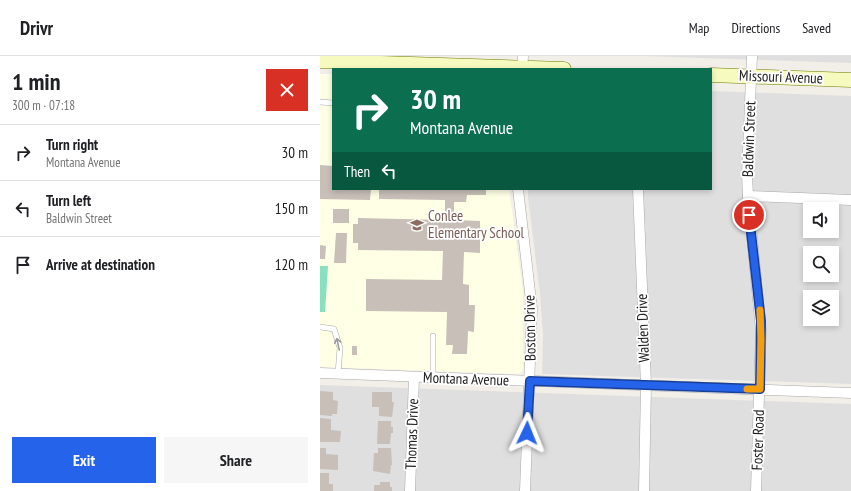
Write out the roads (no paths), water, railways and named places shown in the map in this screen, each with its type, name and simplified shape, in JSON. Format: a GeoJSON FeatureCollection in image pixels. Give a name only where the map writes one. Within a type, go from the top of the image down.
{"type":"FeatureCollection","features":[{"type":"Feature","properties":{"kind":"main road"},"geometry":{"type":"LineString","coordinates":[[320,61],[385,66],[522,64],[556,68]]}},
{"type":"Feature","properties":{"kind":"main road","name":"Missouri Avenue"},"geometry":{"type":"LineString","coordinates":[[712,75],[851,80]]}},
{"type":"Feature","properties":{"kind":"street","name":"Baldwin Street"},"geometry":{"type":"LineString","coordinates":[[752,56],[748,196],[761,326],[760,389]]}},
{"type":"Feature","properties":{"kind":"street","name":"Boston Drive"},"geometry":{"type":"LineString","coordinates":[[518,190],[532,309],[525,491]]}},
{"type":"Feature","properties":{"kind":"street","name":"Walden Drive"},"geometry":{"type":"LineString","coordinates":[[638,190],[646,385],[644,491]]}},
{"type":"Feature","properties":{"kind":"street"},"geometry":{"type":"LineString","coordinates":[[748,196],[851,200]]}},
{"type":"Feature","properties":{"kind":"street","name":"Montana Avenue"},"geometry":{"type":"LineString","coordinates":[[320,374],[851,393]]}},
{"type":"Feature","properties":{"kind":"street","name":"Thomas Drive"},"geometry":{"type":"LineString","coordinates":[[410,491],[414,377]]}},
{"type":"Feature","properties":{"kind":"street","name":"Foster Road"},"geometry":{"type":"LineString","coordinates":[[756,491],[760,389]]}},
{"type":"Feature","properties":{"kind":"lane"},"geometry":{"type":"LineString","coordinates":[[320,102],[332,103]]}},
{"type":"Feature","properties":{"kind":"lane"},"geometry":{"type":"LineString","coordinates":[[320,327],[334,329],[340,348],[338,374]]}},
{"type":"Feature","properties":{"kind":"lane"},"geometry":{"type":"LineString","coordinates":[[432,378],[433,336]]}},
{"type":"Feature","properties":{"kind":"place","name":"Conlee Elementary School"},"geometry":{"type":"Point","coordinates":[417,225]}}]}
